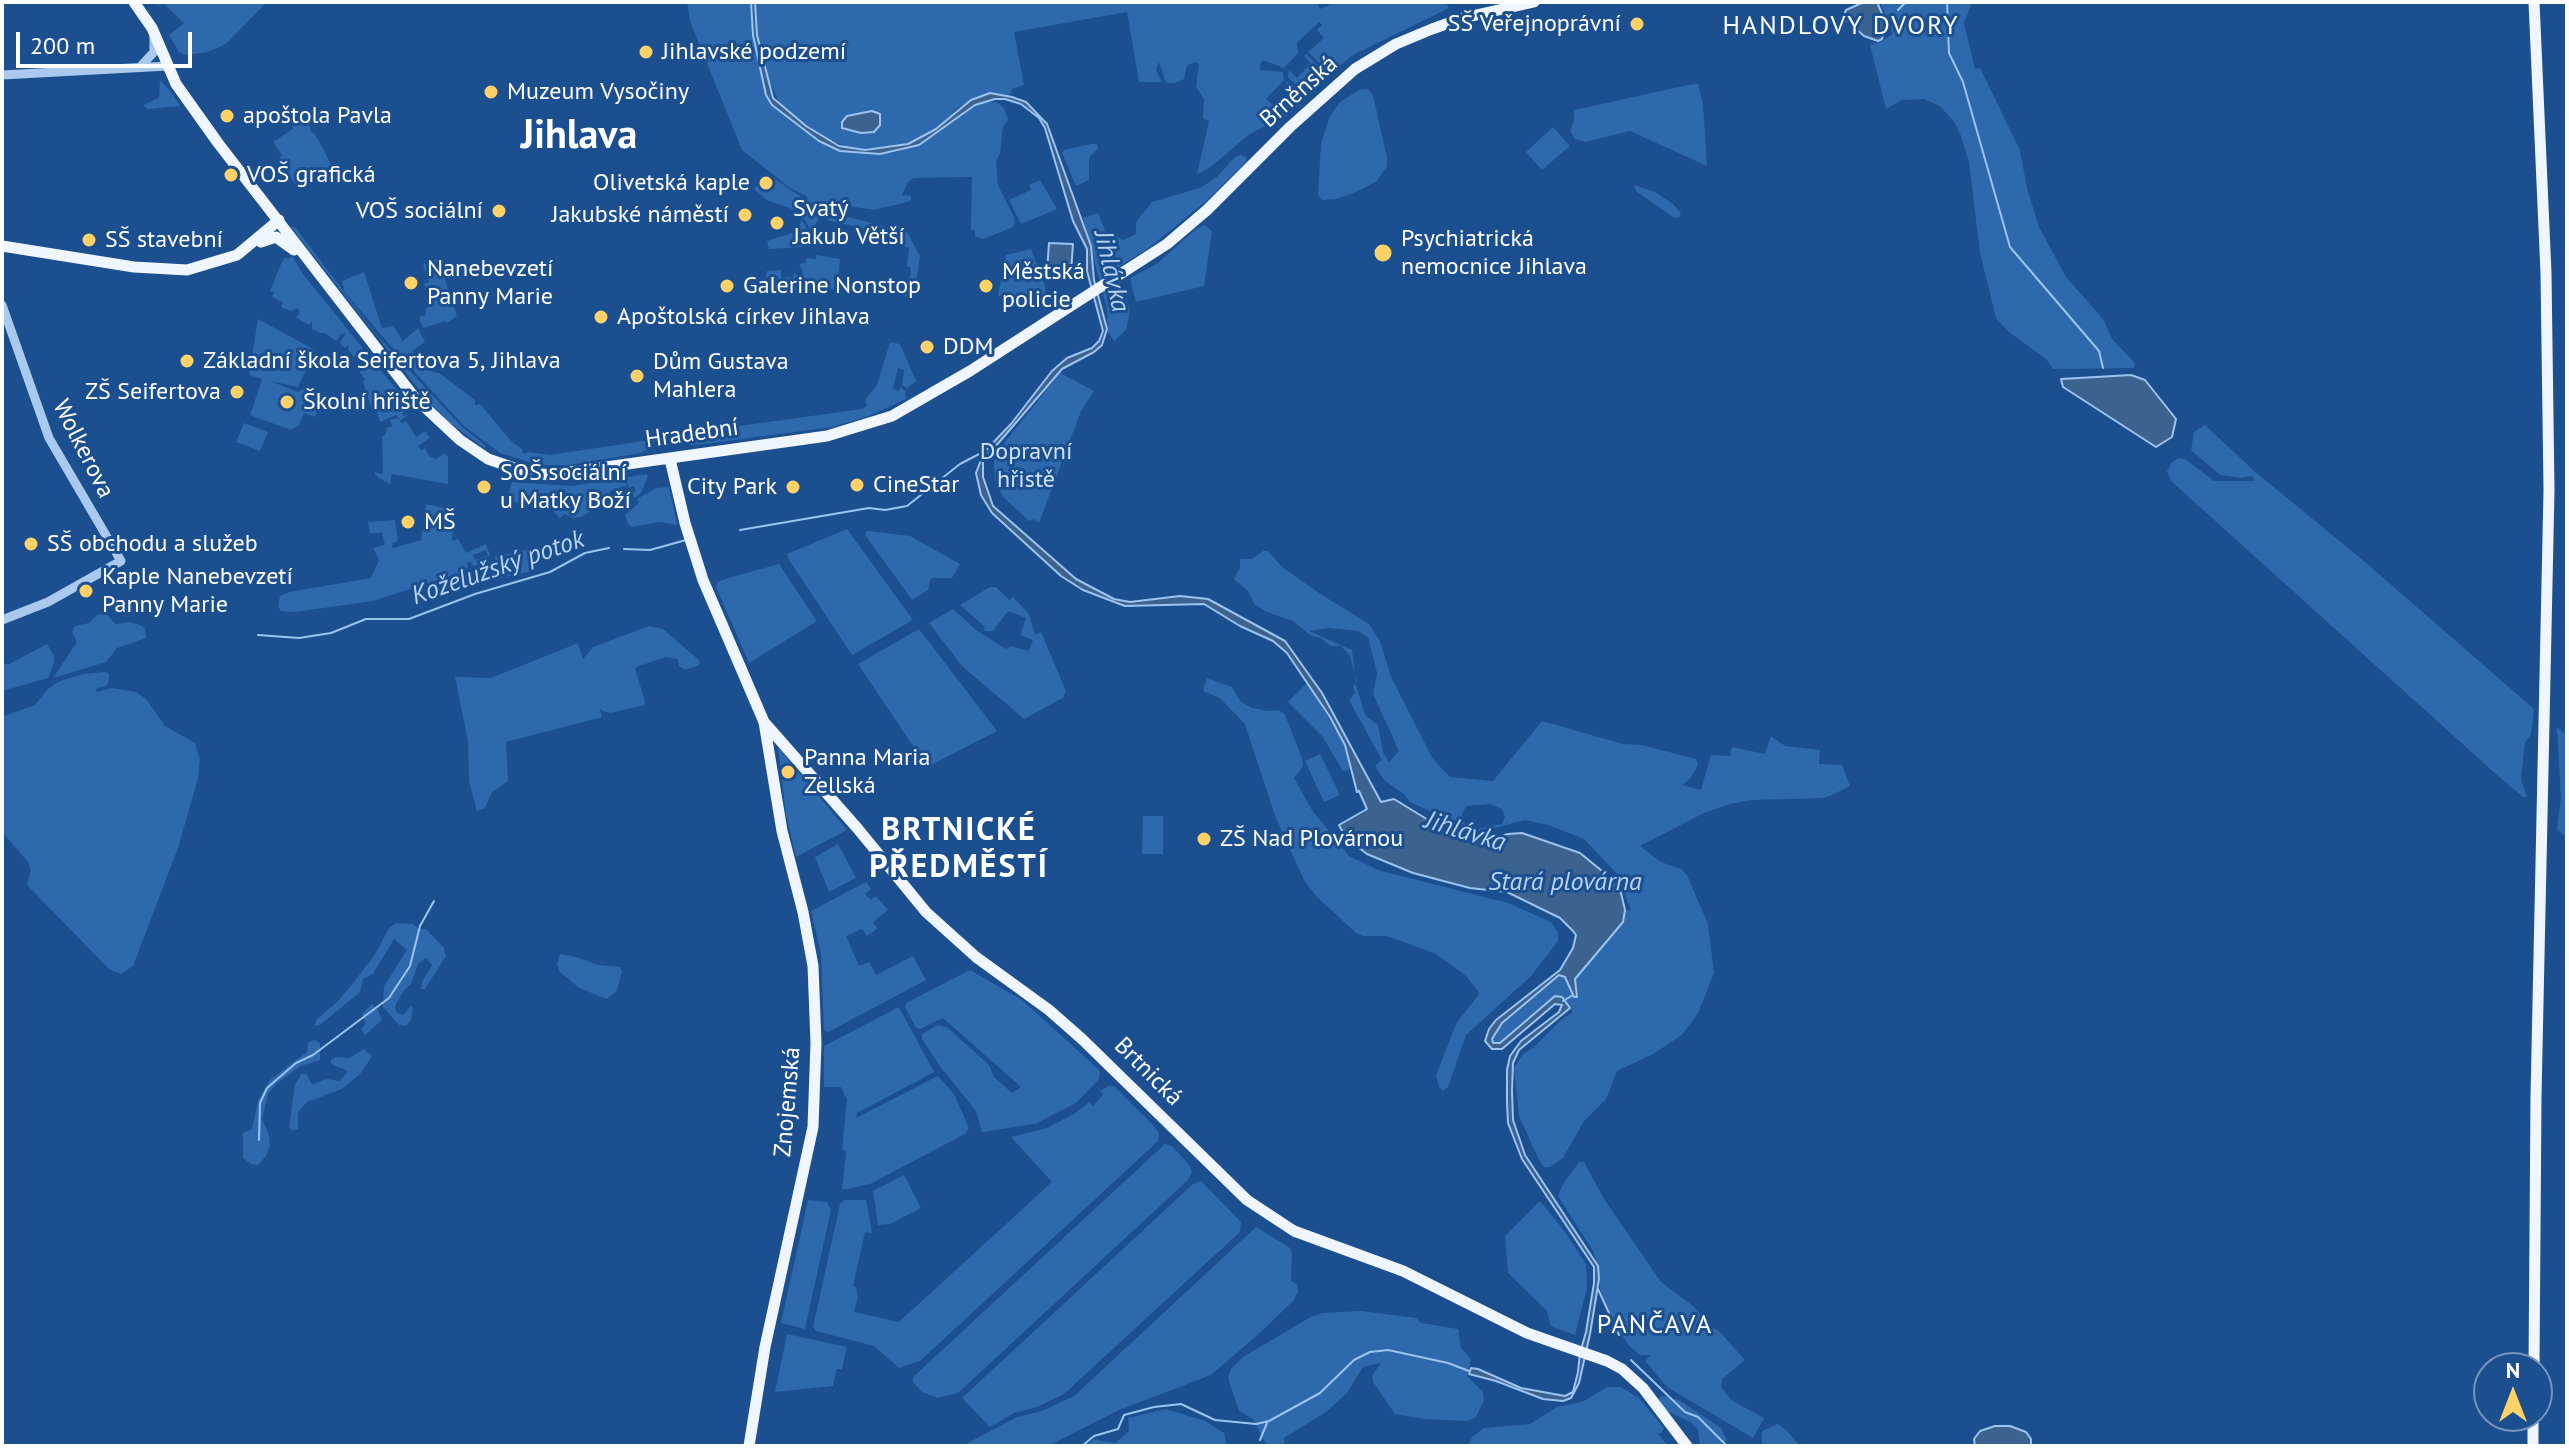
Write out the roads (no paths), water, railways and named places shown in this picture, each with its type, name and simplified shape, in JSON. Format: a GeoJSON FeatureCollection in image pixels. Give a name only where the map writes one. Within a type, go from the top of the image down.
{"type":"FeatureCollection","features":[{"type":"Feature","properties":{"kind":"main road","name":"Hradební"},"geometry":{"type":"LineString","coordinates":[[134,2],[154,33],[176,84],[327,286],[415,398],[440,424],[488,459],[523,471],[549,475],[827,436],[892,416],[970,371]]}},
{"type":"Feature","properties":{"kind":"main road","name":"Brněnská"},"geometry":{"type":"LineString","coordinates":[[970,371],[1167,244],[1355,69],[1396,44],[1432,29],[1463,18],[1534,2]]}},
{"type":"Feature","properties":{"kind":"main road"},"geometry":{"type":"LineString","coordinates":[[2534,2],[2546,243],[2549,490],[2536,1096],[2534,1352]]}},
{"type":"Feature","properties":{"kind":"main road"},"geometry":{"type":"LineString","coordinates":[[2,246],[166,270],[204,267],[237,255],[279,220]]}},
{"type":"Feature","properties":{"kind":"main road"},"geometry":{"type":"LineString","coordinates":[[246,249],[272,237],[280,238],[327,286]]}},
{"type":"Feature","properties":{"kind":"main road","name":"Znojemská"},"geometry":{"type":"LineString","coordinates":[[670,459],[698,564],[764,722],[782,831],[812,958],[816,1094],[807,1157],[765,1347],[749,1446]]}},
{"type":"Feature","properties":{"kind":"main road","name":"Brtnická"},"geometry":{"type":"LineString","coordinates":[[764,722],[926,912],[976,957],[1049,1010],[1082,1039],[1247,1200],[1294,1231],[1403,1271],[1512,1326],[1607,1361],[1631,1377],[1687,1446]]}},
{"type":"Feature","properties":{"kind":"main road","name":"Znojemská"},"geometry":{"type":"LineString","coordinates":[[771,761],[773,744],[778,737]]}},
{"type":"Feature","properties":{"kind":"street"},"geometry":{"type":"LineString","coordinates":[[138,68],[152,56],[154,33]]}},
{"type":"Feature","properties":{"kind":"street"},"geometry":{"type":"LineString","coordinates":[[2,75],[168,66]]}},
{"type":"Feature","properties":{"kind":"street","name":"Wolkerova"},"geometry":{"type":"LineString","coordinates":[[2,305],[52,442],[121,561],[48,602],[2,620]]}},
{"type":"Feature","properties":{"kind":"water","name":"Stará plovárna"},"geometry":{"type":"Polygon","coordinates":[[[751,2],[755,2],[757,35],[773,98],[806,126],[839,146],[865,150],[908,144],[936,129],[971,100],[990,93],[1026,102],[1047,124],[1091,246],[1094,280],[1107,329],[1102,345],[1062,369],[983,461],[983,477],[993,506],[1076,579],[1114,599],[1130,602],[1180,596],[1208,599],[1285,641],[1322,693],[1381,802],[1394,799],[1438,826],[1480,842],[1522,833],[1580,853],[1602,871],[1621,893],[1625,910],[1623,922],[1575,979],[1577,997],[1574,997],[1565,977],[1559,975],[1502,1023],[1492,1039],[1493,1043],[1500,1043],[1555,996],[1562,997],[1570,1008],[1519,1050],[1513,1063],[1512,1091],[1513,1120],[1525,1155],[1598,1266],[1599,1279],[1590,1334],[1579,1383],[1571,1398],[1563,1401],[1543,1399],[1469,1374],[1471,1368],[1478,1369],[1521,1388],[1565,1396],[1573,1392],[1578,1372],[1594,1283],[1594,1267],[1522,1159],[1508,1123],[1507,1103],[1510,1056],[1521,1041],[1559,1012],[1562,1005],[1555,1004],[1502,1049],[1492,1049],[1485,1041],[1496,1020],[1560,970],[1573,948],[1576,935],[1560,918],[1507,892],[1470,888],[1413,873],[1367,854],[1346,838],[1339,825],[1367,809],[1357,792],[1345,745],[1287,653],[1273,641],[1204,604],[1125,606],[1083,590],[1061,576],[992,513],[981,495],[976,473],[984,452],[1011,424],[1052,371],[1067,358],[1092,348],[1103,331],[1087,271],[1087,249],[1073,221],[1045,128],[1039,118],[1021,104],[995,99],[975,105],[919,145],[880,154],[840,151],[819,141],[772,105],[766,95],[753,35],[751,2]]]}},
{"type":"Feature","properties":{"kind":"water"},"geometry":{"type":"Polygon","coordinates":[[[1864,2],[1877,2],[1883,16],[1885,30],[1878,41],[1864,36],[1843,17],[1846,10],[1864,2]]]}},
{"type":"Feature","properties":{"kind":"water"},"geometry":{"type":"Polygon","coordinates":[[[872,111],[880,114],[880,125],[874,132],[861,133],[842,128],[847,116],[872,111]]]}},
{"type":"Feature","properties":{"kind":"water"},"geometry":{"type":"Polygon","coordinates":[[[1049,243],[1073,244],[1071,272],[1047,271],[1049,243]]]}},
{"type":"Feature","properties":{"kind":"water"},"geometry":{"type":"Polygon","coordinates":[[[2131,375],[2145,380],[2176,419],[2172,437],[2156,447],[2063,387],[2061,379],[2131,375]]]}},
{"type":"Feature","properties":{"kind":"water"},"geometry":{"type":"Polygon","coordinates":[[[1995,1426],[2010,1426],[2026,1432],[2031,1446],[1975,1446],[1974,1439],[1980,1431],[1995,1426]]]}},
{"type":"Feature","properties":{"kind":"waterway"},"geometry":{"type":"LineString","coordinates":[[1898,10],[1906,2]]}},
{"type":"Feature","properties":{"kind":"waterway"},"geometry":{"type":"LineString","coordinates":[[1947,2],[1949,53],[1963,82],[2010,247],[2099,351],[2103,368]]}},
{"type":"Feature","properties":{"kind":"waterway","name":"Koželužský potok"},"geometry":{"type":"LineString","coordinates":[[740,530],[869,508],[885,510],[907,506],[960,464],[983,452]]}},
{"type":"Feature","properties":{"kind":"waterway","name":"Koželužský potok"},"geometry":{"type":"LineString","coordinates":[[624,549],[650,550],[686,540]]}},
{"type":"Feature","properties":{"kind":"waterway","name":"Koželužský potok"},"geometry":{"type":"LineString","coordinates":[[258,635],[299,638],[331,633],[366,619],[409,619],[475,594],[550,572],[585,553],[609,548]]}},
{"type":"Feature","properties":{"kind":"waterway"},"geometry":{"type":"LineString","coordinates":[[259,1140],[260,1103],[267,1088],[296,1063],[313,1055],[389,998],[410,966],[420,926],[434,901]]}},
{"type":"Feature","properties":{"kind":"waterway"},"geometry":{"type":"LineString","coordinates":[[1563,1001],[1573,995]]}},
{"type":"Feature","properties":{"kind":"waterway"},"geometry":{"type":"LineString","coordinates":[[1598,1289],[1619,1335]]}},
{"type":"Feature","properties":{"kind":"waterway","name":"Jihlávka"},"geometry":{"type":"LineString","coordinates":[[1082,1446],[1094,1436],[1118,1429],[1124,1415],[1154,1407],[1181,1404],[1215,1420],[1256,1424],[1269,1421],[1320,1393],[1354,1360],[1370,1352],[1388,1350],[1448,1363],[1469,1371]]}},
{"type":"Feature","properties":{"kind":"waterway"},"geometry":{"type":"LineString","coordinates":[[1631,1360],[1685,1412],[1698,1417],[1727,1446]]}},
{"type":"Feature","properties":{"kind":"waterway"},"geometry":{"type":"LineString","coordinates":[[1260,1440],[1267,1423]]}},
{"type":"Feature","properties":{"kind":"place","name":"SŠ Veřejnoprávní"},"geometry":{"type":"Point","coordinates":[1637,24]}},
{"type":"Feature","properties":{"kind":"place","name":"Jihlavské podzemí"},"geometry":{"type":"Point","coordinates":[646,52]}},
{"type":"Feature","properties":{"kind":"place","name":"Muzeum Vysočiny"},"geometry":{"type":"Point","coordinates":[491,92]}},
{"type":"Feature","properties":{"kind":"place","name":"apoštola Pavla"},"geometry":{"type":"Point","coordinates":[227,116]}},
{"type":"Feature","properties":{"kind":"place","name":"VOŠ grafická"},"geometry":{"type":"Point","coordinates":[231,175]}},
{"type":"Feature","properties":{"kind":"place","name":"Olivetská kaple"},"geometry":{"type":"Point","coordinates":[766,183]}},
{"type":"Feature","properties":{"kind":"place","name":"VOŠ sociální"},"geometry":{"type":"Point","coordinates":[499,211]}},
{"type":"Feature","properties":{"kind":"place","name":"Jakubské náměstí"},"geometry":{"type":"Point","coordinates":[745,215]}},
{"type":"Feature","properties":{"kind":"place","name":"Svatý Jakub Větší"},"geometry":{"type":"Point","coordinates":[777,223]}},
{"type":"Feature","properties":{"kind":"place","name":"SŠ stavební"},"geometry":{"type":"Point","coordinates":[89,240]}},
{"type":"Feature","properties":{"kind":"place","name":"Psychiatrická nemocnice Jihlava"},"geometry":{"type":"Point","coordinates":[1383,253]}},
{"type":"Feature","properties":{"kind":"place","name":"Nanebevzetí Panny Marie"},"geometry":{"type":"Point","coordinates":[411,283]}},
{"type":"Feature","properties":{"kind":"place","name":"Galerine Nonstop"},"geometry":{"type":"Point","coordinates":[727,286]}},
{"type":"Feature","properties":{"kind":"place","name":"Městská policie"},"geometry":{"type":"Point","coordinates":[986,286]}},
{"type":"Feature","properties":{"kind":"place","name":"Apoštolská církev Jihlava"},"geometry":{"type":"Point","coordinates":[601,317]}},
{"type":"Feature","properties":{"kind":"place","name":"DDM"},"geometry":{"type":"Point","coordinates":[927,347]}},
{"type":"Feature","properties":{"kind":"place","name":"Základní škola Seifertova 5, Jihlava"},"geometry":{"type":"Point","coordinates":[187,361]}},
{"type":"Feature","properties":{"kind":"place","name":"Dům Gustava Mahlera"},"geometry":{"type":"Point","coordinates":[637,376]}},
{"type":"Feature","properties":{"kind":"place","name":"ZŠ Seifertova"},"geometry":{"type":"Point","coordinates":[237,392]}},
{"type":"Feature","properties":{"kind":"place","name":"Školní hřiště"},"geometry":{"type":"Point","coordinates":[287,402]}},
{"type":"Feature","properties":{"kind":"place","name":"CineStar"},"geometry":{"type":"Point","coordinates":[857,485]}},
{"type":"Feature","properties":{"kind":"place","name":"SOŠ sociální u Matky Boží"},"geometry":{"type":"Point","coordinates":[484,487]}},
{"type":"Feature","properties":{"kind":"place","name":"City Park"},"geometry":{"type":"Point","coordinates":[793,487]}},
{"type":"Feature","properties":{"kind":"place","name":"MŠ"},"geometry":{"type":"Point","coordinates":[408,522]}},
{"type":"Feature","properties":{"kind":"place","name":"SŠ obchodu a služeb"},"geometry":{"type":"Point","coordinates":[31,544]}},
{"type":"Feature","properties":{"kind":"place","name":"Kaple Nanebevzetí Panny Marie"},"geometry":{"type":"Point","coordinates":[86,591]}},
{"type":"Feature","properties":{"kind":"place","name":"Panna Maria Zellská"},"geometry":{"type":"Point","coordinates":[788,772]}},
{"type":"Feature","properties":{"kind":"place","name":"ZŠ Nad Plovárnou"},"geometry":{"type":"Point","coordinates":[1204,839]}},
{"type":"Feature","properties":{"kind":"district","name":"HANDLOVY DVORY"},"geometry":{"type":"Point","coordinates":[1841,27]}},
{"type":"Feature","properties":{"kind":"district","name":"Jihlava"},"geometry":{"type":"Point","coordinates":[579,137]}},
{"type":"Feature","properties":{"kind":"district","name":"BRTNICKÉ PŘEDMĚSTÍ"},"geometry":{"type":"Point","coordinates":[959,850]}},
{"type":"Feature","properties":{"kind":"district","name":"PANČAVA"},"geometry":{"type":"Point","coordinates":[1655,1326]}},
{"type":"Feature","properties":{"kind":"park label","name":"Dopravní hřistě"},"geometry":{"type":"Point","coordinates":[1026,466]}}]}
